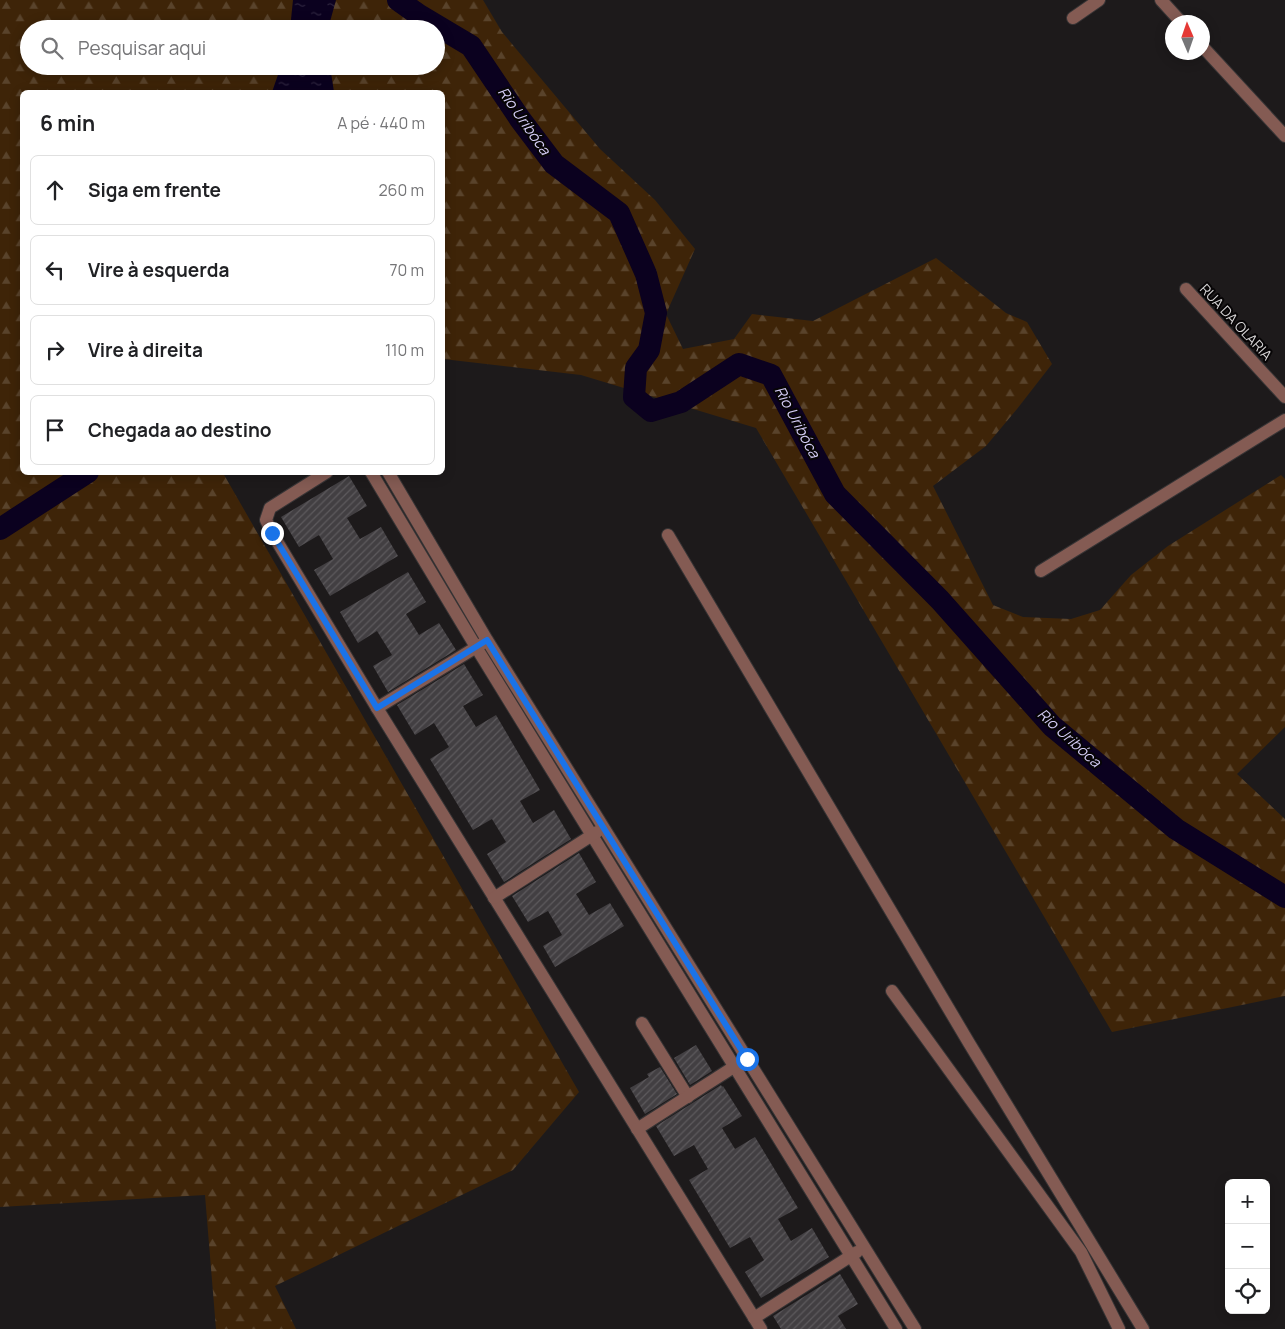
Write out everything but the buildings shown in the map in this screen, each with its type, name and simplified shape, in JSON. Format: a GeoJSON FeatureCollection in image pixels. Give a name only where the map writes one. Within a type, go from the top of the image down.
{"type":"FeatureCollection","features":[{"type":"Feature","properties":{"kind":"street"},"geometry":{"type":"LineString","coordinates":[[1073,18],[1099,0]]}},
{"type":"Feature","properties":{"kind":"street"},"geometry":{"type":"LineString","coordinates":[[1165,1],[1176,15]]}},
{"type":"Feature","properties":{"kind":"street"},"geometry":{"type":"LineString","coordinates":[[1210,55],[1285,136]]}},
{"type":"Feature","properties":{"kind":"street","name":"RUA DA OLARIA"},"geometry":{"type":"LineString","coordinates":[[1186,289],[1285,397]]}},
{"type":"Feature","properties":{"kind":"street"},"geometry":{"type":"LineString","coordinates":[[1041,570],[1285,420]]}},
{"type":"Feature","properties":{"kind":"street"},"geometry":{"type":"LineString","coordinates":[[322,475],[270,508],[266,520],[276,541],[757,1324],[863,1247]]}},
{"type":"Feature","properties":{"kind":"street"},"geometry":{"type":"LineString","coordinates":[[373,475],[603,828],[915,1329]]}},
{"type":"Feature","properties":{"kind":"street"},"geometry":{"type":"LineString","coordinates":[[390,475],[481,643],[592,835],[896,1329]]}},
{"type":"Feature","properties":{"kind":"street"},"geometry":{"type":"LineString","coordinates":[[668,535],[958,1026],[1143,1329]]}},
{"type":"Feature","properties":{"kind":"street"},"geometry":{"type":"LineString","coordinates":[[377,708],[481,643]]}},
{"type":"Feature","properties":{"kind":"street"},"geometry":{"type":"LineString","coordinates":[[494,898],[603,828]]}},
{"type":"Feature","properties":{"kind":"street"},"geometry":{"type":"LineString","coordinates":[[892,991],[1080,1252],[1120,1329]]}},
{"type":"Feature","properties":{"kind":"street"},"geometry":{"type":"LineString","coordinates":[[642,1023],[688,1097]]}},
{"type":"Feature","properties":{"kind":"street"},"geometry":{"type":"LineString","coordinates":[[637,1129],[747,1059]]}},
{"type":"Feature","properties":{"kind":"green space"},"geometry":{"type":"Polygon","coordinates":[[[0,0],[483,0],[502,32],[600,149],[655,200],[695,249],[666,314],[683,349],[734,339],[752,314],[813,321],[936,258],[1006,313],[1027,322],[1052,364],[986,446],[933,486],[993,605],[1023,617],[1071,619],[1100,610],[1131,575],[1168,546],[1281,475],[1285,479],[1285,727],[1237,774],[1285,819],[1285,996],[1112,1032],[756,428],[581,375],[445,359],[445,90],[20,90],[20,475],[224,475],[579,1092],[513,1170],[275,1286],[296,1329],[216,1329],[205,1195],[0,1207],[0,0]]]}},
{"type":"Feature","properties":{"kind":"water"},"geometry":{"type":"Polygon","coordinates":[[[293,0],[336,0],[330,20],[291,20],[293,0]]]}},
{"type":"Feature","properties":{"kind":"water"},"geometry":{"type":"Polygon","coordinates":[[[278,75],[331,75],[334,90],[273,90],[278,75]]]}},
{"type":"Feature","properties":{"kind":"waterway","name":"Rio Uribóca"},"geometry":{"type":"LineString","coordinates":[[398,0],[427,20]]}},
{"type":"Feature","properties":{"kind":"waterway","name":"Rio Uribóca"},"geometry":{"type":"LineString","coordinates":[[445,30],[471,46],[520,119],[554,164],[619,213],[646,274],[656,313],[649,350],[636,368],[634,397],[651,411],[681,402],[739,364],[771,375],[835,494],[940,600],[1052,726],[1176,829],[1285,897]]}},
{"type":"Feature","properties":{"kind":"waterway"},"geometry":{"type":"LineString","coordinates":[[0,529],[83,475]]}},
{"type":"Feature","properties":{"kind":"route"},"geometry":{"type":"LineString","coordinates":[[272,533],[377,708],[487,640],[747,1059]]}}]}
